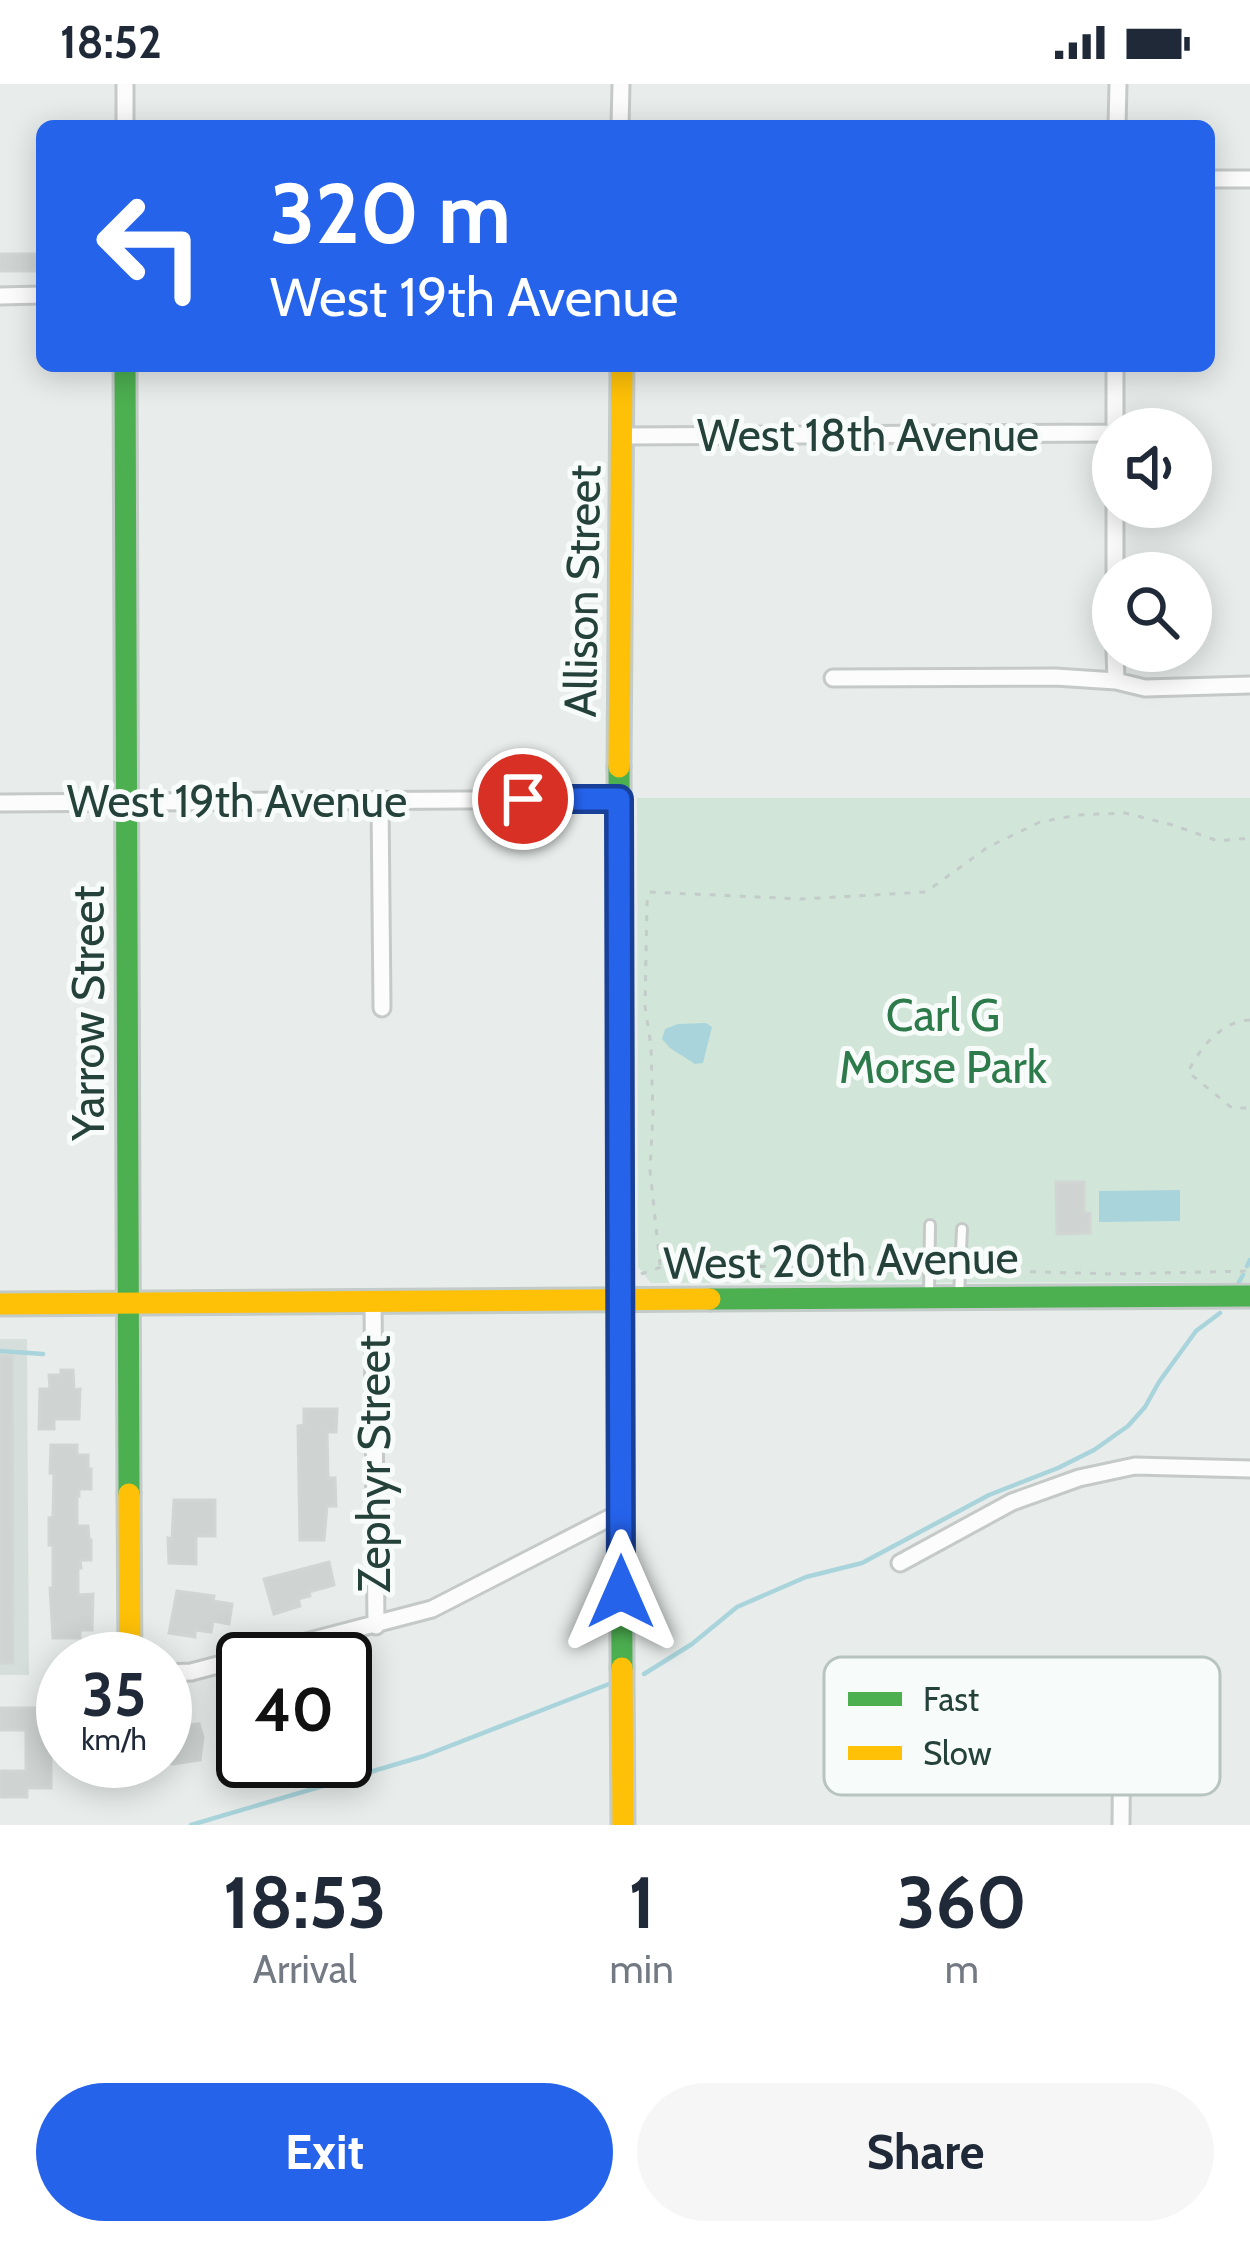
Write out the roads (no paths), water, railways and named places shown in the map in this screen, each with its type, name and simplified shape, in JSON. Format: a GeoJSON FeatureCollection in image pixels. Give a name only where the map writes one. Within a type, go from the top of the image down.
{"type":"FeatureCollection","features":[{"type":"Feature","properties":{"kind":"street"},"geometry":{"type":"LineString","coordinates":[[125,84],[125,120]]}},
{"type":"Feature","properties":{"kind":"street"},"geometry":{"type":"LineString","coordinates":[[620,120],[621,84]]}},
{"type":"Feature","properties":{"kind":"street"},"geometry":{"type":"LineString","coordinates":[[1117,120],[1118,84]]}},
{"type":"Feature","properties":{"kind":"street"},"geometry":{"type":"LineString","coordinates":[[1215,179],[1250,179]]}},
{"type":"Feature","properties":{"kind":"street"},"geometry":{"type":"LineString","coordinates":[[0,296],[36,295]]}},
{"type":"Feature","properties":{"kind":"street","name":"Yarrow Street"},"geometry":{"type":"LineString","coordinates":[[125,372],[130,1632]]}},
{"type":"Feature","properties":{"kind":"street","name":"Allison Street"},"geometry":{"type":"LineString","coordinates":[[621,1824],[622,372]]}},
{"type":"Feature","properties":{"kind":"street"},"geometry":{"type":"LineString","coordinates":[[1114,408],[1115,372]]}},
{"type":"Feature","properties":{"kind":"street","name":"West 18th Avenue"},"geometry":{"type":"LineString","coordinates":[[623,436],[1092,431]]}},
{"type":"Feature","properties":{"kind":"street"},"geometry":{"type":"LineString","coordinates":[[1115,672],[1115,681]]}},
{"type":"Feature","properties":{"kind":"street"},"geometry":{"type":"LineString","coordinates":[[833,678],[1055,677],[1145,688],[1250,685]]}},
{"type":"Feature","properties":{"kind":"street","name":"West 19th Avenue"},"geometry":{"type":"LineString","coordinates":[[0,802],[619,799]]}},
{"type":"Feature","properties":{"kind":"street"},"geometry":{"type":"LineString","coordinates":[[380,800],[382,1008]]}},
{"type":"Feature","properties":{"kind":"street","name":"West 20th Avenue"},"geometry":{"type":"LineString","coordinates":[[0,1304],[1250,1296]]}},
{"type":"Feature","properties":{"kind":"street","name":"Zephyr Street"},"geometry":{"type":"LineString","coordinates":[[373,1302],[376,1626]]}},
{"type":"Feature","properties":{"kind":"street"},"geometry":{"type":"LineString","coordinates":[[900,1563],[1012,1502],[1079,1478],[1136,1466],[1250,1468]]}},
{"type":"Feature","properties":{"kind":"street"},"geometry":{"type":"LineString","coordinates":[[192,1672],[432,1610],[621,1512]]}},
{"type":"Feature","properties":{"kind":"street"},"geometry":{"type":"LineString","coordinates":[[1121,1825],[1122,1795]]}},
{"type":"Feature","properties":{"kind":"lane"},"geometry":{"type":"LineString","coordinates":[[928,1298],[930,1225]]}},
{"type":"Feature","properties":{"kind":"lane"},"geometry":{"type":"LineString","coordinates":[[959,1297],[962,1229]]}},
{"type":"Feature","properties":{"kind":"water"},"geometry":{"type":"Polygon","coordinates":[[[678,1024],[712,1027],[703,1063],[695,1064],[662,1039],[665,1029],[678,1024]]]}},
{"type":"Feature","properties":{"kind":"water"},"geometry":{"type":"Polygon","coordinates":[[[1180,1190],[1180,1221],[1099,1222],[1099,1191],[1180,1190]]]}},
{"type":"Feature","properties":{"kind":"waterway"},"geometry":{"type":"LineString","coordinates":[[1247,1266],[1250,1260]]}},
{"type":"Feature","properties":{"kind":"waterway"},"geometry":{"type":"LineString","coordinates":[[1238,1284],[1243,1275]]}},
{"type":"Feature","properties":{"kind":"waterway"},"geometry":{"type":"LineString","coordinates":[[644,1674],[692,1644],[737,1607],[806,1577],[862,1563],[989,1495],[1094,1450],[1128,1426],[1196,1331],[1220,1313]]}},
{"type":"Feature","properties":{"kind":"waterway"},"geometry":{"type":"LineString","coordinates":[[0,1351],[43,1354]]}},
{"type":"Feature","properties":{"kind":"waterway"},"geometry":{"type":"LineString","coordinates":[[191,1825],[424,1756],[609,1684]]}},
{"type":"Feature","properties":{"kind":"park label","name":"Carl G Morse Park"},"geometry":{"type":"Point","coordinates":[943,1041]}}]}
